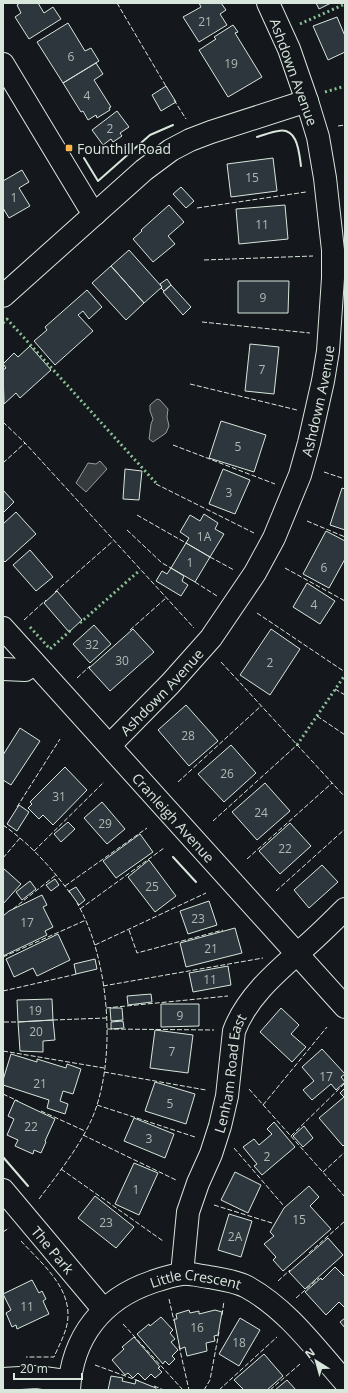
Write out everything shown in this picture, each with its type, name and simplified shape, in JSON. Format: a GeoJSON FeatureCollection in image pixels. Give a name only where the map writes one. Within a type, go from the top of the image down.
{"type":"FeatureCollection","features":[{"type":"Feature","properties":{"kind":"street","name":"Ashdown Avenue"},"geometry":{"type":"LineString","coordinates":[[110,745],[170,684],[211,638],[255,573],[274,538],[300,475],[323,381],[336,345],[339,285],[318,137],[289,49],[268,3]]}},
{"type":"Feature","properties":{"kind":"street"},"geometry":{"type":"LineString","coordinates":[[3,64],[88,205],[95,214]]}},
{"type":"Feature","properties":{"kind":"street"},"geometry":{"type":"LineString","coordinates":[[3,296],[144,170],[171,150],[190,140],[211,132],[307,101]]}},
{"type":"Feature","properties":{"kind":"street","name":"Cranleigh Avenue"},"geometry":{"type":"LineString","coordinates":[[3,628],[345,1006]]}},
{"type":"Feature","properties":{"kind":"street"},"geometry":{"type":"LineString","coordinates":[[3,669],[25,670],[34,663]]}},
{"type":"Feature","properties":{"kind":"street","name":"Lenham Road East"},"geometry":{"type":"LineString","coordinates":[[182,1274],[188,1212],[198,1183],[211,1154],[220,1126],[227,1096],[234,1030],[241,1014],[256,994],[288,961],[298,954],[345,909]]}},
{"type":"Feature","properties":{"kind":"street","name":"The Park"},"geometry":{"type":"LineString","coordinates":[[3,1190],[103,1309]]}},
{"type":"Feature","properties":{"kind":"street","name":"Little Crescent"},"geometry":{"type":"LineString","coordinates":[[69,1385],[75,1358],[84,1336],[103,1309],[138,1286],[182,1274],[222,1279],[245,1286],[264,1298],[284,1314],[345,1382]]}},
{"type":"Feature","properties":{"kind":"street"},"geometry":{"type":"LineString","coordinates":[[3,1379],[37,1377],[58,1380],[69,1385]]}},
{"type":"Feature","properties":{"kind":"shaded area"},"geometry":{"type":"Polygon","coordinates":[[[157,399],[160,400],[168,409],[167,417],[169,426],[166,433],[153,442],[149,439],[153,419],[150,411],[150,405],[157,399]]]}},
{"type":"Feature","properties":{"kind":"shaded area"},"geometry":{"type":"Polygon","coordinates":[[[100,461],[107,469],[86,492],[76,483],[88,463],[96,464],[100,461]]]}},
{"type":"Feature","properties":{"kind":"building"},"geometry":{"type":"Polygon","coordinates":[[[20,3],[38,3],[44,13],[53,7],[61,19],[29,39],[15,17],[21,13],[17,5],[20,3]]]}},
{"type":"Feature","properties":{"kind":"building"},"geometry":{"type":"Polygon","coordinates":[[[199,3],[221,3],[226,10],[220,14],[227,25],[199,42],[183,17],[201,7],[199,3]]]}},
{"type":"Feature","properties":{"kind":"building"},"geometry":{"type":"Polygon","coordinates":[[[316,3],[331,3],[319,9],[316,3]]]}},
{"type":"Feature","properties":{"kind":"building"},"geometry":{"type":"Polygon","coordinates":[[[337,17],[345,36],[345,52],[328,60],[313,26],[337,17]]]}},
{"type":"Feature","properties":{"kind":"building"},"geometry":{"type":"Polygon","coordinates":[[[68,23],[85,51],[91,48],[99,61],[63,83],[37,42],[68,23]]]}},
{"type":"Feature","properties":{"kind":"building"},"geometry":{"type":"Polygon","coordinates":[[[233,25],[238,32],[235,33],[262,77],[228,97],[199,50],[216,39],[214,37],[233,25]]]}},
{"type":"Feature","properties":{"kind":"building"},"geometry":{"type":"Polygon","coordinates":[[[96,63],[103,74],[94,80],[111,107],[109,108],[110,110],[97,118],[96,115],[88,120],[83,111],[81,112],[63,83],[96,63]]]}},
{"type":"Feature","properties":{"kind":"building"},"geometry":{"type":"Polygon","coordinates":[[[166,86],[176,102],[161,111],[152,95],[166,86]]]}},
{"type":"Feature","properties":{"kind":"building"},"geometry":{"type":"Polygon","coordinates":[[[117,111],[129,127],[120,133],[122,136],[113,142],[111,139],[103,145],[92,130],[117,111]]]}},
{"type":"Feature","properties":{"kind":"building"},"geometry":{"type":"Polygon","coordinates":[[[273,158],[277,191],[231,197],[227,164],[273,158]]]}},
{"type":"Feature","properties":{"kind":"building"},"geometry":{"type":"Polygon","coordinates":[[[22,170],[29,182],[19,188],[30,206],[9,218],[3,208],[3,181],[22,170]]]}},
{"type":"Feature","properties":{"kind":"building"},"geometry":{"type":"Polygon","coordinates":[[[181,187],[194,201],[186,208],[173,194],[181,187]]]}},
{"type":"Feature","properties":{"kind":"building"},"geometry":{"type":"Polygon","coordinates":[[[169,205],[184,222],[168,236],[175,244],[153,262],[133,239],[169,205]]]}},
{"type":"Feature","properties":{"kind":"building"},"geometry":{"type":"Polygon","coordinates":[[[285,205],[288,239],[239,244],[236,209],[285,205]]]}},
{"type":"Feature","properties":{"kind":"building"},"geometry":{"type":"Polygon","coordinates":[[[129,250],[162,287],[144,303],[111,266],[129,250]]]}},
{"type":"Feature","properties":{"kind":"building"},"geometry":{"type":"Polygon","coordinates":[[[111,266],[144,303],[126,320],[92,283],[111,266]]]}},
{"type":"Feature","properties":{"kind":"building"},"geometry":{"type":"Polygon","coordinates":[[[167,279],[171,285],[164,291],[160,284],[167,279]]]}},
{"type":"Feature","properties":{"kind":"building"},"geometry":{"type":"Polygon","coordinates":[[[238,281],[289,281],[288,313],[238,313],[238,281]]]}},
{"type":"Feature","properties":{"kind":"building"},"geometry":{"type":"Polygon","coordinates":[[[171,285],[191,307],[183,315],[163,292],[171,285]]]}},
{"type":"Feature","properties":{"kind":"building"},"geometry":{"type":"Polygon","coordinates":[[[87,290],[102,307],[89,319],[83,311],[78,315],[93,331],[55,365],[34,341],[47,330],[45,327],[87,290]]]}},
{"type":"Feature","properties":{"kind":"building"},"geometry":{"type":"Polygon","coordinates":[[[250,344],[279,347],[274,394],[245,391],[250,344]]]}},
{"type":"Feature","properties":{"kind":"building"},"geometry":{"type":"Polygon","coordinates":[[[30,346],[51,370],[20,398],[16,393],[4,404],[3,370],[6,368],[3,364],[14,353],[18,357],[30,346]]]}},
{"type":"Feature","properties":{"kind":"building"},"geometry":{"type":"Polygon","coordinates":[[[221,421],[266,435],[254,472],[209,458],[221,421]]]}},
{"type":"Feature","properties":{"kind":"building"},"geometry":{"type":"Polygon","coordinates":[[[125,469],[142,471],[139,500],[123,499],[125,469]]]}},
{"type":"Feature","properties":{"kind":"building"},"geometry":{"type":"Polygon","coordinates":[[[223,469],[250,480],[235,514],[209,504],[223,469]]]}},
{"type":"Feature","properties":{"kind":"building"},"geometry":{"type":"Polygon","coordinates":[[[342,488],[345,489],[345,530],[330,525],[342,488]]]}},
{"type":"Feature","properties":{"kind":"building"},"geometry":{"type":"Polygon","coordinates":[[[3,490],[14,502],[3,513],[3,490]]]}},
{"type":"Feature","properties":{"kind":"building"},"geometry":{"type":"Polygon","coordinates":[[[16,512],[36,534],[5,562],[3,560],[3,524],[16,512]]]}},
{"type":"Feature","properties":{"kind":"building"},"geometry":{"type":"Polygon","coordinates":[[[204,514],[218,523],[215,529],[224,534],[210,557],[186,543],[189,538],[180,532],[190,515],[200,521],[204,514]]]}},
{"type":"Feature","properties":{"kind":"building"},"geometry":{"type":"Polygon","coordinates":[[[326,531],[345,541],[345,559],[329,588],[303,574],[326,531]]]}},
{"type":"Feature","properties":{"kind":"building"},"geometry":{"type":"Polygon","coordinates":[[[186,543],[210,557],[195,582],[171,568],[186,543]]]}},
{"type":"Feature","properties":{"kind":"building"},"geometry":{"type":"Polygon","coordinates":[[[30,550],[53,577],[36,591],[13,565],[30,550]]]}},
{"type":"Feature","properties":{"kind":"building"},"geometry":{"type":"Polygon","coordinates":[[[171,568],[184,576],[182,581],[188,585],[181,596],[156,581],[162,571],[167,574],[171,568]]]}},
{"type":"Feature","properties":{"kind":"building"},"geometry":{"type":"Polygon","coordinates":[[[307,583],[335,601],[320,624],[293,607],[307,583]]]}},
{"type":"Feature","properties":{"kind":"building"},"geometry":{"type":"Polygon","coordinates":[[[57,591],[82,620],[69,632],[44,603],[57,591]]]}},
{"type":"Feature","properties":{"kind":"building"},"geometry":{"type":"Polygon","coordinates":[[[94,625],[111,644],[90,663],[73,644],[94,625]]]}},
{"type":"Feature","properties":{"kind":"building"},"geometry":{"type":"Polygon","coordinates":[[[133,629],[154,652],[110,691],[89,668],[133,629]]]}},
{"type":"Feature","properties":{"kind":"building"},"geometry":{"type":"Polygon","coordinates":[[[271,629],[300,649],[270,695],[240,675],[271,629]]]}},
{"type":"Feature","properties":{"kind":"building"},"geometry":{"type":"Polygon","coordinates":[[[186,705],[218,741],[189,766],[158,730],[186,705]]]}},
{"type":"Feature","properties":{"kind":"building"},"geometry":{"type":"Polygon","coordinates":[[[20,728],[40,741],[11,785],[3,780],[3,755],[20,728]]]}},
{"type":"Feature","properties":{"kind":"building"},"geometry":{"type":"Polygon","coordinates":[[[231,745],[256,773],[224,802],[198,774],[231,745]]]}},
{"type":"Feature","properties":{"kind":"building"},"geometry":{"type":"Polygon","coordinates":[[[65,767],[87,790],[53,825],[43,815],[39,819],[28,808],[32,804],[30,802],[65,767]]]}},
{"type":"Feature","properties":{"kind":"building"},"geometry":{"type":"Polygon","coordinates":[[[265,783],[290,811],[257,840],[232,812],[265,783]]]}},
{"type":"Feature","properties":{"kind":"building"},"geometry":{"type":"Polygon","coordinates":[[[102,802],[125,829],[107,844],[84,818],[102,802]]]}},
{"type":"Feature","properties":{"kind":"building"},"geometry":{"type":"Polygon","coordinates":[[[19,805],[29,812],[17,831],[7,824],[19,805]]]}},
{"type":"Feature","properties":{"kind":"building"},"geometry":{"type":"Polygon","coordinates":[[[68,822],[75,829],[61,842],[54,834],[68,822]]]}},
{"type":"Feature","properties":{"kind":"building"},"geometry":{"type":"Polygon","coordinates":[[[290,823],[311,846],[280,874],[259,851],[290,823]]]}},
{"type":"Feature","properties":{"kind":"building"},"geometry":{"type":"Polygon","coordinates":[[[140,834],[153,852],[116,878],[103,861],[140,834]]]}},
{"type":"Feature","properties":{"kind":"building"},"geometry":{"type":"Polygon","coordinates":[[[149,860],[176,896],[155,912],[128,877],[149,860]]]}},
{"type":"Feature","properties":{"kind":"building"},"geometry":{"type":"Polygon","coordinates":[[[322,865],[338,882],[309,908],[294,890],[322,865]]]}},
{"type":"Feature","properties":{"kind":"building"},"geometry":{"type":"Polygon","coordinates":[[[3,868],[21,884],[3,904],[3,868]]]}},
{"type":"Feature","properties":{"kind":"building"},"geometry":{"type":"Polygon","coordinates":[[[55,879],[59,885],[51,891],[46,885],[55,879]]]}},
{"type":"Feature","properties":{"kind":"building"},"geometry":{"type":"Polygon","coordinates":[[[30,881],[36,889],[22,900],[16,892],[30,881]]]}},
{"type":"Feature","properties":{"kind":"building"},"geometry":{"type":"Polygon","coordinates":[[[76,887],[85,900],[79,905],[69,891],[76,887]]]}},
{"type":"Feature","properties":{"kind":"building"},"geometry":{"type":"Polygon","coordinates":[[[42,895],[47,905],[43,907],[53,927],[45,931],[47,935],[3,956],[3,916],[9,911],[42,895]]]}},
{"type":"Feature","properties":{"kind":"building"},"geometry":{"type":"Polygon","coordinates":[[[209,901],[217,925],[188,934],[180,911],[209,901]]]}},
{"type":"Feature","properties":{"kind":"building"},"geometry":{"type":"Polygon","coordinates":[[[235,928],[242,953],[186,967],[180,943],[235,928]]]}},
{"type":"Feature","properties":{"kind":"building"},"geometry":{"type":"Polygon","coordinates":[[[58,934],[70,960],[37,976],[33,968],[14,977],[6,959],[58,934]]]}},
{"type":"Feature","properties":{"kind":"building"},"geometry":{"type":"Polygon","coordinates":[[[95,959],[97,969],[76,974],[74,964],[95,959]]]}},
{"type":"Feature","properties":{"kind":"building"},"geometry":{"type":"Polygon","coordinates":[[[228,966],[231,985],[193,992],[189,973],[228,966]]]}},
{"type":"Feature","properties":{"kind":"building"},"geometry":{"type":"Polygon","coordinates":[[[151,994],[152,1002],[128,1005],[127,996],[151,994]]]}},
{"type":"Feature","properties":{"kind":"building"},"geometry":{"type":"Polygon","coordinates":[[[52,999],[53,1020],[18,1022],[17,1000],[52,999]]]}},
{"type":"Feature","properties":{"kind":"building"},"geometry":{"type":"Polygon","coordinates":[[[161,1004],[199,1004],[199,1026],[161,1027],[161,1004]]]}},
{"type":"Feature","properties":{"kind":"building"},"geometry":{"type":"Polygon","coordinates":[[[110,1008],[122,1008],[123,1020],[111,1021],[110,1008]]]}},
{"type":"Feature","properties":{"kind":"building"},"geometry":{"type":"Polygon","coordinates":[[[281,1008],[299,1025],[291,1034],[306,1047],[292,1062],[260,1032],[281,1008]]]}},
{"type":"Feature","properties":{"kind":"building"},"geometry":{"type":"Polygon","coordinates":[[[53,1020],[55,1040],[43,1041],[43,1052],[20,1051],[18,1022],[53,1020]]]}},
{"type":"Feature","properties":{"kind":"building"},"geometry":{"type":"Polygon","coordinates":[[[123,1021],[124,1028],[111,1029],[111,1022],[123,1021]]]}},
{"type":"Feature","properties":{"kind":"building"},"geometry":{"type":"Polygon","coordinates":[[[155,1030],[193,1035],[188,1073],[150,1068],[155,1030]]]}},
{"type":"Feature","properties":{"kind":"building"},"geometry":{"type":"Polygon","coordinates":[[[322,1049],[345,1074],[341,1077],[345,1082],[336,1090],[331,1084],[312,1100],[303,1090],[314,1081],[302,1067],[322,1049]]]}},
{"type":"Feature","properties":{"kind":"building"},"geometry":{"type":"Polygon","coordinates":[[[11,1054],[37,1062],[37,1059],[66,1068],[67,1064],[81,1069],[73,1094],[63,1091],[60,1101],[68,1104],[65,1114],[47,1108],[49,1100],[3,1085],[3,1080],[11,1054]]]}},
{"type":"Feature","properties":{"kind":"building"},"geometry":{"type":"Polygon","coordinates":[[[155,1082],[195,1094],[186,1124],[145,1111],[155,1082]]]}},
{"type":"Feature","properties":{"kind":"building"},"geometry":{"type":"Polygon","coordinates":[[[345,1088],[345,1144],[343,1146],[319,1118],[344,1097],[340,1093],[345,1088]]]}},
{"type":"Feature","properties":{"kind":"building"},"geometry":{"type":"Polygon","coordinates":[[[15,1100],[55,1119],[41,1153],[34,1150],[33,1154],[15,1146],[18,1140],[7,1135],[14,1119],[8,1116],[15,1100]]]}},
{"type":"Feature","properties":{"kind":"building"},"geometry":{"type":"Polygon","coordinates":[[[134,1118],[174,1134],[165,1158],[124,1141],[134,1118]]]}},
{"type":"Feature","properties":{"kind":"building"},"geometry":{"type":"Polygon","coordinates":[[[274,1122],[295,1147],[262,1175],[254,1166],[257,1164],[243,1147],[254,1139],[259,1145],[272,1134],[267,1129],[274,1122]]]}},
{"type":"Feature","properties":{"kind":"building"},"geometry":{"type":"Polygon","coordinates":[[[304,1126],[313,1138],[303,1147],[293,1136],[304,1126]]]}},
{"type":"Feature","properties":{"kind":"building"},"geometry":{"type":"Polygon","coordinates":[[[134,1163],[158,1173],[139,1215],[115,1204],[134,1163]]]}},
{"type":"Feature","properties":{"kind":"building"},"geometry":{"type":"Polygon","coordinates":[[[235,1172],[261,1185],[248,1213],[221,1200],[235,1172]]]}},
{"type":"Feature","properties":{"kind":"building"},"geometry":{"type":"Polygon","coordinates":[[[309,1186],[319,1197],[310,1206],[331,1229],[283,1271],[273,1260],[276,1257],[264,1244],[274,1236],[270,1232],[284,1208],[309,1186]]]}},
{"type":"Feature","properties":{"kind":"building"},"geometry":{"type":"Polygon","coordinates":[[[95,1196],[134,1227],[116,1248],[78,1218],[95,1196]]]}},
{"type":"Feature","properties":{"kind":"building"},"geometry":{"type":"Polygon","coordinates":[[[229,1214],[252,1221],[241,1257],[218,1250],[229,1214]]]}},
{"type":"Feature","properties":{"kind":"building"},"geometry":{"type":"Polygon","coordinates":[[[328,1238],[343,1255],[305,1289],[289,1272],[328,1238]]]}},
{"type":"Feature","properties":{"kind":"building"},"geometry":{"type":"Polygon","coordinates":[[[335,1267],[345,1277],[345,1308],[339,1302],[326,1315],[305,1292],[321,1278],[322,1280],[335,1267]]]}},
{"type":"Feature","properties":{"kind":"building"},"geometry":{"type":"Polygon","coordinates":[[[32,1280],[39,1293],[42,1291],[46,1299],[43,1301],[49,1314],[17,1329],[16,1325],[12,1327],[6,1313],[11,1310],[3,1294],[32,1280]]]}},
{"type":"Feature","properties":{"kind":"building"},"geometry":{"type":"Polygon","coordinates":[[[189,1310],[190,1313],[199,1311],[199,1314],[215,1310],[222,1312],[218,1335],[214,1336],[215,1341],[206,1343],[207,1351],[187,1356],[185,1347],[180,1349],[174,1319],[177,1319],[176,1314],[189,1310]]]}},
{"type":"Feature","properties":{"kind":"building"},"geometry":{"type":"Polygon","coordinates":[[[161,1317],[173,1330],[170,1333],[175,1339],[171,1342],[178,1350],[172,1356],[175,1359],[169,1365],[165,1361],[163,1364],[137,1334],[149,1324],[150,1326],[161,1317]]]}},
{"type":"Feature","properties":{"kind":"building"},"geometry":{"type":"Polygon","coordinates":[[[240,1318],[260,1330],[239,1366],[219,1354],[240,1318]]]}},
{"type":"Feature","properties":{"kind":"building"},"geometry":{"type":"Polygon","coordinates":[[[345,1318],[345,1328],[340,1322],[345,1318]]]}},
{"type":"Feature","properties":{"kind":"building"},"geometry":{"type":"Polygon","coordinates":[[[134,1337],[160,1367],[158,1368],[162,1372],[155,1378],[151,1374],[145,1380],[138,1373],[133,1378],[128,1373],[125,1375],[112,1360],[124,1349],[122,1347],[134,1337]]]}},
{"type":"Feature","properties":{"kind":"building"},"geometry":{"type":"Polygon","coordinates":[[[264,1354],[283,1376],[267,1390],[244,1390],[234,1380],[264,1354]]]}},
{"type":"Feature","properties":{"kind":"building"},"geometry":{"type":"Polygon","coordinates":[[[111,1376],[123,1378],[122,1381],[135,1384],[136,1380],[156,1388],[156,1390],[108,1390],[111,1376]]]}},
{"type":"Feature","properties":{"kind":"building"},"geometry":{"type":"Polygon","coordinates":[[[287,1380],[296,1390],[275,1390],[287,1380]]]}},
{"type":"Feature","properties":{"kind":"hedge"},"geometry":{"type":"LineString","coordinates":[[300,24],[345,4]]}},
{"type":"Feature","properties":{"kind":"hedge"},"geometry":{"type":"LineString","coordinates":[[325,92],[345,86]]}},
{"type":"Feature","properties":{"kind":"hedge"},"geometry":{"type":"LineString","coordinates":[[3,323],[7,319],[156,483]]}},
{"type":"Feature","properties":{"kind":"hedge"},"geometry":{"type":"LineString","coordinates":[[80,623],[140,570]]}},
{"type":"Feature","properties":{"kind":"hedge"},"geometry":{"type":"LineString","coordinates":[[30,627],[50,649],[71,630]]}},
{"type":"Feature","properties":{"kind":"hedge"},"geometry":{"type":"LineString","coordinates":[[297,745],[345,675]]}},
{"type":"Feature","properties":{"kind":"fence"},"geometry":{"type":"LineString","coordinates":[[117,3],[167,88]]}},
{"type":"Feature","properties":{"kind":"fence"},"geometry":{"type":"LineString","coordinates":[[174,100],[186,119]]}},
{"type":"Feature","properties":{"kind":"fence"},"geometry":{"type":"LineString","coordinates":[[338,126],[345,125]]}},
{"type":"Feature","properties":{"kind":"fence"},"geometry":{"type":"LineString","coordinates":[[197,208],[306,192]]}},
{"type":"Feature","properties":{"kind":"fence"},"geometry":{"type":"LineString","coordinates":[[204,260],[313,256]]}},
{"type":"Feature","properties":{"kind":"fence"},"geometry":{"type":"LineString","coordinates":[[202,322],[310,333]]}},
{"type":"Feature","properties":{"kind":"fence"},"geometry":{"type":"LineString","coordinates":[[190,384],[297,410]]}},
{"type":"Feature","properties":{"kind":"fence"},"geometry":{"type":"LineString","coordinates":[[3,422],[25,443],[194,628]]}},
{"type":"Feature","properties":{"kind":"fence"},"geometry":{"type":"LineString","coordinates":[[3,463],[25,443]]}},
{"type":"Feature","properties":{"kind":"fence"},"geometry":{"type":"LineString","coordinates":[[173,445],[275,484]]}},
{"type":"Feature","properties":{"kind":"fence"},"geometry":{"type":"LineString","coordinates":[[324,472],[345,479]]}},
{"type":"Feature","properties":{"kind":"fence"},"geometry":{"type":"LineString","coordinates":[[156,484],[254,533]]}},
{"type":"Feature","properties":{"kind":"fence"},"geometry":{"type":"LineString","coordinates":[[137,515],[186,543]]}},
{"type":"Feature","properties":{"kind":"fence"},"geometry":{"type":"LineString","coordinates":[[307,521],[345,537]]}},
{"type":"Feature","properties":{"kind":"fence"},"geometry":{"type":"LineString","coordinates":[[127,530],[162,563],[171,568]]}},
{"type":"Feature","properties":{"kind":"fence"},"geometry":{"type":"LineString","coordinates":[[55,592],[113,541]]}},
{"type":"Feature","properties":{"kind":"fence"},"geometry":{"type":"LineString","coordinates":[[210,557],[234,570]]}},
{"type":"Feature","properties":{"kind":"fence"},"geometry":{"type":"LineString","coordinates":[[285,568],[345,601]]}},
{"type":"Feature","properties":{"kind":"fence"},"geometry":{"type":"LineString","coordinates":[[195,582],[217,596]]}},
{"type":"Feature","properties":{"kind":"fence"},"geometry":{"type":"LineString","coordinates":[[130,630],[166,598]]}},
{"type":"Feature","properties":{"kind":"fence"},"geometry":{"type":"LineString","coordinates":[[24,620],[46,600]]}},
{"type":"Feature","properties":{"kind":"fence"},"geometry":{"type":"LineString","coordinates":[[257,613],[345,672]]}},
{"type":"Feature","properties":{"kind":"fence"},"geometry":{"type":"LineString","coordinates":[[221,662],[345,797]]}},
{"type":"Feature","properties":{"kind":"fence"},"geometry":{"type":"LineString","coordinates":[[77,678],[90,666]]}},
{"type":"Feature","properties":{"kind":"fence"},"geometry":{"type":"LineString","coordinates":[[335,689],[345,695]]}},
{"type":"Feature","properties":{"kind":"fence"},"geometry":{"type":"LineString","coordinates":[[178,782],[261,706]]}},
{"type":"Feature","properties":{"kind":"fence"},"geometry":{"type":"LineString","coordinates":[[317,716],[345,735]]}},
{"type":"Feature","properties":{"kind":"fence"},"geometry":{"type":"LineString","coordinates":[[17,807],[60,739]]}},
{"type":"Feature","properties":{"kind":"fence"},"geometry":{"type":"LineString","coordinates":[[213,821],[297,745]]}},
{"type":"Feature","properties":{"kind":"fence"},"geometry":{"type":"LineString","coordinates":[[34,851],[104,782]]}},
{"type":"Feature","properties":{"kind":"fence"},"geometry":{"type":"LineString","coordinates":[[247,859],[332,783]]}},
{"type":"Feature","properties":{"kind":"fence"},"geometry":{"type":"LineString","coordinates":[[3,825],[13,832],[39,856],[70,893]]}},
{"type":"Feature","properties":{"kind":"fence"},"geometry":{"type":"LineString","coordinates":[[65,886],[147,828]]}},
{"type":"Feature","properties":{"kind":"fence"},"geometry":{"type":"LineString","coordinates":[[276,891],[345,829]]}},
{"type":"Feature","properties":{"kind":"fence"},"geometry":{"type":"LineString","coordinates":[[3,858],[20,838]]}},
{"type":"Feature","properties":{"kind":"fence"},"geometry":{"type":"LineString","coordinates":[[80,909],[164,848]]}},
{"type":"Feature","properties":{"kind":"fence"},"geometry":{"type":"LineString","coordinates":[[13,909],[56,875]]}},
{"type":"Feature","properties":{"kind":"fence"},"geometry":{"type":"LineString","coordinates":[[95,945],[206,893]]}},
{"type":"Feature","properties":{"kind":"fence"},"geometry":{"type":"LineString","coordinates":[[39,1199],[60,1172],[85,1133],[99,1099],[104,1072],[107,1042],[103,982],[97,953],[88,926],[77,903]]}},
{"type":"Feature","properties":{"kind":"fence"},"geometry":{"type":"LineString","coordinates":[[3,957],[86,920]]}},
{"type":"Feature","properties":{"kind":"fence"},"geometry":{"type":"LineString","coordinates":[[129,930],[137,953],[223,930]]}},
{"type":"Feature","properties":{"kind":"fence"},"geometry":{"type":"LineString","coordinates":[[103,986],[263,958]]}},
{"type":"Feature","properties":{"kind":"fence"},"geometry":{"type":"LineString","coordinates":[[3,991],[77,974]]}},
{"type":"Feature","properties":{"kind":"fence"},"geometry":{"type":"LineString","coordinates":[[106,1008],[228,996]]}},
{"type":"Feature","properties":{"kind":"fence"},"geometry":{"type":"LineString","coordinates":[[53,1020],[106,1018]]}},
{"type":"Feature","properties":{"kind":"fence"},"geometry":{"type":"LineString","coordinates":[[4,1022],[18,1022]]}},
{"type":"Feature","properties":{"kind":"fence"},"geometry":{"type":"LineString","coordinates":[[263,1105],[327,1027]]}},
{"type":"Feature","properties":{"kind":"fence"},"geometry":{"type":"LineString","coordinates":[[107,1029],[214,1030]]}},
{"type":"Feature","properties":{"kind":"fence"},"geometry":{"type":"LineString","coordinates":[[3,1051],[104,1068]]}},
{"type":"Feature","properties":{"kind":"fence"},"geometry":{"type":"LineString","coordinates":[[104,1072],[206,1090]]}},
{"type":"Feature","properties":{"kind":"fence"},"geometry":{"type":"LineString","coordinates":[[291,1136],[345,1083]]}},
{"type":"Feature","properties":{"kind":"fence"},"geometry":{"type":"LineString","coordinates":[[249,1089],[345,1197]]}},
{"type":"Feature","properties":{"kind":"fence"},"geometry":{"type":"LineString","coordinates":[[3,1094],[18,1101]]}},
{"type":"Feature","properties":{"kind":"fence"},"geometry":{"type":"LineString","coordinates":[[97,1105],[195,1137]]}},
{"type":"Feature","properties":{"kind":"fence"},"geometry":{"type":"LineString","coordinates":[[41,1111],[85,1131]]}},
{"type":"Feature","properties":{"kind":"fence"},"geometry":{"type":"LineString","coordinates":[[83,1135],[176,1180]]}},
{"type":"Feature","properties":{"kind":"fence"},"geometry":{"type":"LineString","coordinates":[[234,1148],[283,1205]]}},
{"type":"Feature","properties":{"kind":"fence"},"geometry":{"type":"LineString","coordinates":[[323,1172],[345,1152]]}},
{"type":"Feature","properties":{"kind":"fence"},"geometry":{"type":"LineString","coordinates":[[61,1169],[163,1241]]}},
{"type":"Feature","properties":{"kind":"fence"},"geometry":{"type":"LineString","coordinates":[[214,1205],[272,1223]]}},
{"type":"Feature","properties":{"kind":"fence"},"geometry":{"type":"LineString","coordinates":[[309,1253],[345,1221]]}},
{"type":"Feature","properties":{"kind":"fence"},"geometry":{"type":"LineString","coordinates":[[3,1232],[9,1228]]}},
{"type":"Feature","properties":{"kind":"fence"},"geometry":{"type":"LineString","coordinates":[[21,1241],[59,1284],[64,1294],[68,1316],[65,1332],[54,1357],[26,1357]]}},
{"type":"Feature","properties":{"kind":"fence"},"geometry":{"type":"LineString","coordinates":[[278,1281],[290,1270]]}},
{"type":"Feature","properties":{"kind":"fence"},"geometry":{"type":"LineString","coordinates":[[296,1298],[319,1278]]}},
{"type":"Feature","properties":{"kind":"fence"},"geometry":{"type":"LineString","coordinates":[[169,1299],[174,1321]]}},
{"type":"Feature","properties":{"kind":"fence"},"geometry":{"type":"LineString","coordinates":[[222,1315],[224,1301]]}},
{"type":"Feature","properties":{"kind":"fence"},"geometry":{"type":"LineString","coordinates":[[123,1324],[183,1390]]}},
{"type":"Feature","properties":{"kind":"fence"},"geometry":{"type":"LineString","coordinates":[[204,1390],[210,1380],[219,1332]]}},
{"type":"Feature","properties":{"kind":"fence"},"geometry":{"type":"LineString","coordinates":[[219,1390],[277,1337]]}},
{"type":"Feature","properties":{"kind":"fence"},"geometry":{"type":"LineString","coordinates":[[179,1346],[189,1390]]}},
{"type":"Feature","properties":{"kind":"fence"},"geometry":{"type":"LineString","coordinates":[[270,1390],[300,1364]]}},
{"type":"Feature","properties":{"kind":"fence"},"geometry":{"type":"LineString","coordinates":[[95,1365],[139,1381]]}},
{"type":"Feature","properties":{"kind":"fence"},"geometry":{"type":"LineString","coordinates":[[154,1386],[164,1390]]}},
{"type":"Feature","properties":{"kind":"wall"},"geometry":{"type":"LineString","coordinates":[[84,158],[98,181],[150,135],[173,125]]}},
{"type":"Feature","properties":{"kind":"wall"},"geometry":{"type":"LineString","coordinates":[[257,137],[278,131],[290,133],[296,142],[301,166]]}},
{"type":"Feature","properties":{"kind":"wall"},"geometry":{"type":"LineString","coordinates":[[173,857],[196,882]]}},
{"type":"Feature","properties":{"kind":"wall"},"geometry":{"type":"LineString","coordinates":[[3,1157],[28,1186]]}},
{"type":"Feature","properties":{"kind":"place","name":"Founthill Road"},"geometry":{"type":"Point","coordinates":[69,148]}}]}
